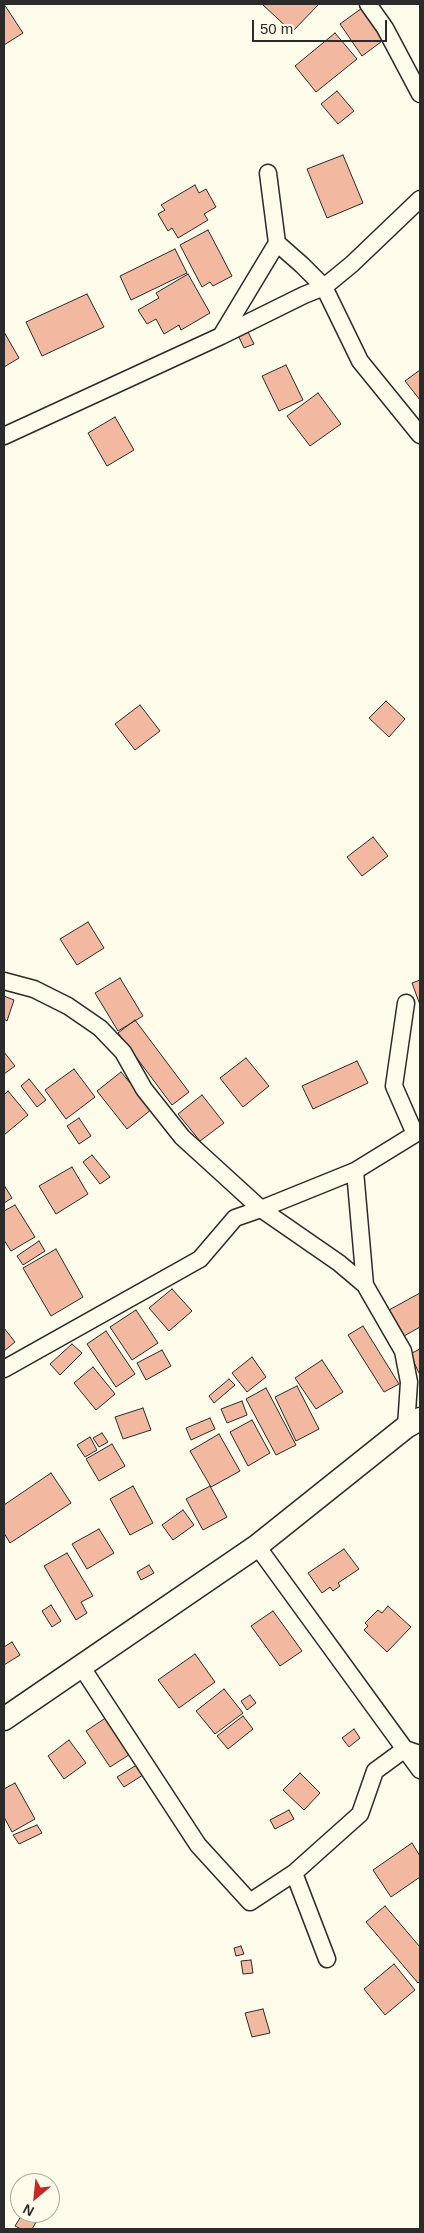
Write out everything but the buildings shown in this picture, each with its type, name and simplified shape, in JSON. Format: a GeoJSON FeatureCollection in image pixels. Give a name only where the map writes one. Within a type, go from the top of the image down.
{"type":"FeatureCollection","features":[{"type":"Feature","properties":{"kind":"main road"},"geometry":{"type":"LineString","coordinates":[[4,1719],[257,1546],[413,1423]]}},
{"type":"Feature","properties":{"kind":"street"},"geometry":{"type":"LineString","coordinates":[[368,4],[385,28],[420,94]]}},
{"type":"Feature","properties":{"kind":"street"},"geometry":{"type":"LineString","coordinates":[[221,336],[276,244],[268,173]]}},
{"type":"Feature","properties":{"kind":"street"},"geometry":{"type":"LineString","coordinates":[[4,436],[221,336],[304,295],[324,288],[420,199]]}},
{"type":"Feature","properties":{"kind":"street"},"geometry":{"type":"LineString","coordinates":[[276,244],[302,265],[324,288],[360,360],[420,435]]}},
{"type":"Feature","properties":{"kind":"street"},"geometry":{"type":"LineString","coordinates":[[4,981],[34,989],[68,1006],[100,1028],[123,1052],[144,1089],[182,1137],[261,1209],[339,1263],[365,1285],[403,1351],[409,1382],[413,1423]]}},
{"type":"Feature","properties":{"kind":"street"},"geometry":{"type":"LineString","coordinates":[[4,1368],[200,1259],[235,1218],[355,1171],[418,1133],[394,1086],[406,1003]]}},
{"type":"Feature","properties":{"kind":"street"},"geometry":{"type":"LineString","coordinates":[[355,1171],[365,1285]]}},
{"type":"Feature","properties":{"kind":"street"},"geometry":{"type":"LineString","coordinates":[[257,1546],[420,1770]]}},
{"type":"Feature","properties":{"kind":"street"},"geometry":{"type":"LineString","coordinates":[[81,1666],[198,1844],[250,1902],[294,1873],[360,1814],[375,1771],[405,1748]]}},
{"type":"Feature","properties":{"kind":"street"},"geometry":{"type":"LineString","coordinates":[[405,1748],[420,1754]]}},
{"type":"Feature","properties":{"kind":"street"},"geometry":{"type":"LineString","coordinates":[[294,1873],[327,1959]]}}]}
